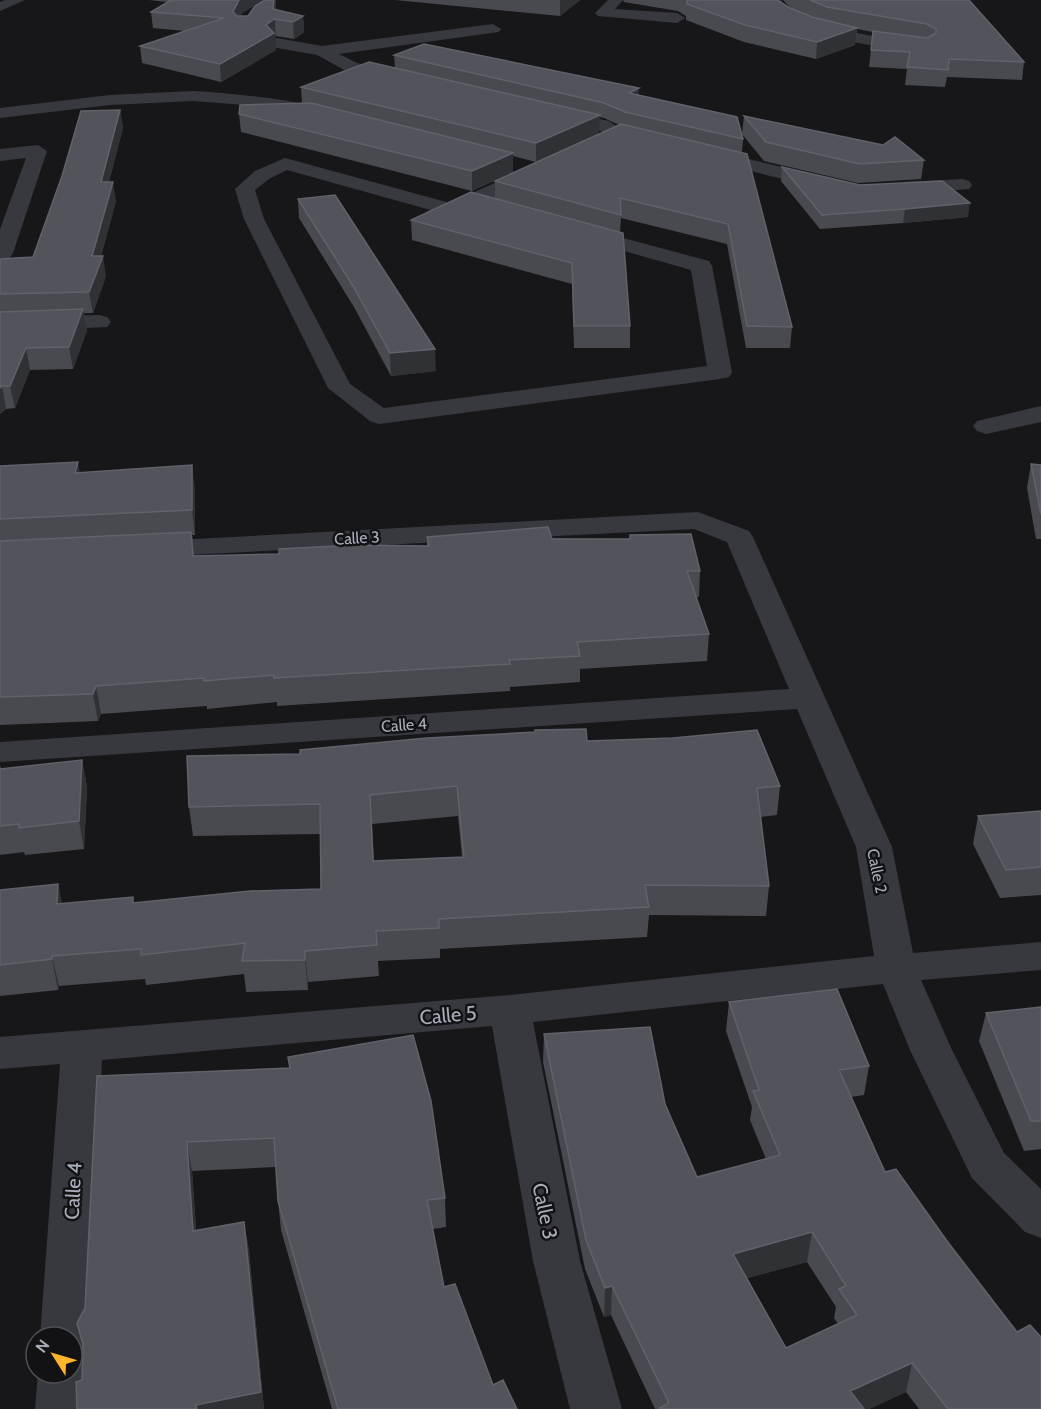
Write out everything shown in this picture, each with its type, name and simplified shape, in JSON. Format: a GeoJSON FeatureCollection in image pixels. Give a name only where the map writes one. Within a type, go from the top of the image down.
{"type":"FeatureCollection","features":[{"type":"Feature","properties":{"kind":"street"},"geometry":{"type":"LineString","coordinates":[[0,7],[18,0]]}},
{"type":"Feature","properties":{"kind":"street"},"geometry":{"type":"LineString","coordinates":[[616,0],[603,13],[677,18]]}},
{"type":"Feature","properties":{"kind":"street"},"geometry":{"type":"LineString","coordinates":[[774,0],[775,5],[802,23],[835,33],[925,48]]}},
{"type":"Feature","properties":{"kind":"street"},"geometry":{"type":"LineString","coordinates":[[277,43],[322,51],[493,29]]}},
{"type":"Feature","properties":{"kind":"street"},"geometry":{"type":"LineString","coordinates":[[322,51],[352,67],[409,80]]}},
{"type":"Feature","properties":{"kind":"street"},"geometry":{"type":"LineString","coordinates":[[0,113],[133,97],[170,96],[259,101],[329,117]]}},
{"type":"Feature","properties":{"kind":"street"},"geometry":{"type":"LineString","coordinates":[[534,109],[603,125],[618,134],[641,140]]}},
{"type":"Feature","properties":{"kind":"street"},"geometry":{"type":"LineString","coordinates":[[568,157],[618,134]]}},
{"type":"Feature","properties":{"kind":"street"},"geometry":{"type":"LineString","coordinates":[[687,150],[846,188]]}},
{"type":"Feature","properties":{"kind":"street"},"geometry":{"type":"LineString","coordinates":[[0,156],[38,151],[7,218],[2,253]]}},
{"type":"Feature","properties":{"kind":"street"},"geometry":{"type":"LineString","coordinates":[[515,164],[543,168],[452,210],[285,164],[262,175],[245,189],[254,219],[340,388],[379,416],[720,372],[701,266],[562,228]]}},
{"type":"Feature","properties":{"kind":"street"},"geometry":{"type":"LineString","coordinates":[[881,189],[962,185]]}},
{"type":"Feature","properties":{"kind":"street"},"geometry":{"type":"LineString","coordinates":[[470,202],[505,212]]}},
{"type":"Feature","properties":{"kind":"street"},"geometry":{"type":"LineString","coordinates":[[0,325],[99,322]]}},
{"type":"Feature","properties":{"kind":"street"},"geometry":{"type":"LineString","coordinates":[[986,426],[1041,414]]}},
{"type":"Feature","properties":{"kind":"street","name":"Calle 3"},"geometry":{"type":"LineString","coordinates":[[117,550],[698,520],[712,526]]}},
{"type":"Feature","properties":{"kind":"street","name":"Calle 2"},"geometry":{"type":"LineString","coordinates":[[712,526],[740,537],[873,847],[896,968],[932,1050],[988,1165],[1041,1219]]}},
{"type":"Feature","properties":{"kind":"street","name":"Calle 4"},"geometry":{"type":"LineString","coordinates":[[0,752],[809,698]]}},
{"type":"Feature","properties":{"kind":"street","name":"Calle 5"},"geometry":{"type":"LineString","coordinates":[[0,1053],[510,1010],[896,968],[1041,956]]}},
{"type":"Feature","properties":{"kind":"street","name":"Calle 3"},"geometry":{"type":"LineString","coordinates":[[510,1010],[543,1210],[579,1355],[596,1409]]}},
{"type":"Feature","properties":{"kind":"street","name":"Calle 4"},"geometry":{"type":"LineString","coordinates":[[66,1325],[82,1046]]}},
{"type":"Feature","properties":{"kind":"street"},"geometry":{"type":"LineString","coordinates":[[61,1409],[62,1385]]}},
{"type":"Feature","properties":{"kind":"building"},"geometry":{"type":"Polygon","coordinates":[[[171,0],[239,0],[233,12],[237,16],[248,16],[255,6],[265,0],[274,0],[273,9],[303,16],[293,22],[274,19],[266,25],[274,33],[220,64],[140,46],[224,18],[151,12],[171,0]]]}},
{"type":"Feature","properties":{"kind":"building"},"geometry":{"type":"Polygon","coordinates":[[[687,0],[777,0],[812,17],[857,28],[817,42],[745,25],[687,4],[687,0]]]}},
{"type":"Feature","properties":{"kind":"building"},"geometry":{"type":"Polygon","coordinates":[[[810,0],[969,0],[1024,62],[949,59],[948,70],[907,67],[910,52],[871,50],[873,31],[927,38],[936,33],[936,29],[927,24],[827,7],[810,0]]]}},
{"type":"Feature","properties":{"kind":"building"},"geometry":{"type":"Polygon","coordinates":[[[424,44],[639,88],[629,93],[737,117],[743,139],[625,112],[604,103],[394,55],[424,44]]]}},
{"type":"Feature","properties":{"kind":"building"},"geometry":{"type":"Polygon","coordinates":[[[369,62],[600,115],[536,143],[301,87],[369,62]]]}},
{"type":"Feature","properties":{"kind":"building"},"geometry":{"type":"Polygon","coordinates":[[[311,103],[513,153],[472,171],[239,114],[240,105],[311,103]]]}},
{"type":"Feature","properties":{"kind":"building"},"geometry":{"type":"Polygon","coordinates":[[[120,110],[101,182],[113,182],[92,256],[103,256],[89,292],[0,294],[0,259],[33,257],[62,176],[81,111],[120,110]]]}},
{"type":"Feature","properties":{"kind":"building"},"geometry":{"type":"Polygon","coordinates":[[[744,116],[883,145],[895,137],[924,160],[860,164],[766,142],[744,116]]]}},
{"type":"Feature","properties":{"kind":"building"},"geometry":{"type":"Polygon","coordinates":[[[621,124],[747,154],[792,327],[747,326],[728,224],[620,198],[621,215],[495,181],[621,124]]]}},
{"type":"Feature","properties":{"kind":"building"},"geometry":{"type":"Polygon","coordinates":[[[782,167],[860,185],[942,181],[970,203],[822,215],[782,167]]]}},
{"type":"Feature","properties":{"kind":"building"},"geometry":{"type":"Polygon","coordinates":[[[471,192],[623,233],[630,326],[574,326],[572,263],[411,220],[471,192]]]}},
{"type":"Feature","properties":{"kind":"building"},"geometry":{"type":"Polygon","coordinates":[[[335,195],[435,349],[390,353],[353,286],[298,199],[335,195]]]}},
{"type":"Feature","properties":{"kind":"building"},"geometry":{"type":"Polygon","coordinates":[[[83,309],[69,347],[26,348],[10,386],[0,388],[0,312],[83,309]]]}},
{"type":"Feature","properties":{"kind":"building"},"geometry":{"type":"Polygon","coordinates":[[[78,462],[75,473],[192,465],[192,510],[0,519],[0,466],[78,462]]]}},
{"type":"Feature","properties":{"kind":"building"},"geometry":{"type":"Polygon","coordinates":[[[1031,464],[1041,465],[1041,514],[1031,464]]]}},
{"type":"Feature","properties":{"kind":"building"},"geometry":{"type":"Polygon","coordinates":[[[548,527],[552,539],[630,539],[630,535],[691,534],[700,571],[687,571],[709,634],[577,642],[580,656],[509,660],[510,664],[274,678],[274,675],[204,681],[204,678],[96,686],[93,694],[0,697],[0,541],[191,532],[193,556],[279,554],[279,549],[356,545],[429,546],[427,537],[548,527]]]}},
{"type":"Feature","properties":{"kind":"building"},"geometry":{"type":"Polygon","coordinates":[[[586,729],[587,741],[673,738],[757,730],[780,786],[757,788],[769,886],[645,885],[649,907],[439,919],[439,928],[376,931],[377,945],[305,951],[305,960],[242,961],[245,943],[141,955],[141,949],[52,956],[52,959],[0,965],[0,890],[58,884],[57,904],[133,897],[133,903],[250,891],[321,889],[320,804],[189,807],[187,756],[300,754],[300,750],[427,738],[535,732],[535,730],[586,729]],[[457,786],[370,795],[373,861],[464,857],[457,786]]]}},
{"type":"Feature","properties":{"kind":"building"},"geometry":{"type":"Polygon","coordinates":[[[82,760],[79,821],[19,828],[19,824],[0,826],[0,769],[82,760]]]}},
{"type":"Feature","properties":{"kind":"building"},"geometry":{"type":"Polygon","coordinates":[[[1041,811],[1041,867],[1006,870],[978,816],[1041,811]]]}},
{"type":"Feature","properties":{"kind":"building"},"geometry":{"type":"Polygon","coordinates":[[[837,989],[869,1066],[839,1070],[885,1172],[896,1169],[947,1241],[1017,1332],[1030,1325],[1041,1337],[1041,1409],[948,1409],[912,1363],[850,1391],[864,1409],[660,1409],[669,1403],[612,1286],[605,1288],[586,1240],[544,1034],[650,1027],[665,1104],[697,1177],[780,1155],[753,1091],[759,1090],[729,1002],[837,989]],[[812,1232],[733,1254],[786,1348],[857,1315],[839,1289],[846,1286],[812,1232]]]}},
{"type":"Feature","properties":{"kind":"building"},"geometry":{"type":"Polygon","coordinates":[[[1041,1007],[1041,1121],[1031,1121],[986,1013],[1041,1007]]]}},
{"type":"Feature","properties":{"kind":"building"},"geometry":{"type":"Polygon","coordinates":[[[413,1035],[431,1101],[445,1198],[427,1200],[444,1287],[455,1284],[493,1385],[503,1380],[517,1409],[338,1409],[278,1201],[274,1138],[187,1142],[193,1231],[244,1222],[261,1392],[196,1405],[197,1409],[77,1409],[76,1385],[84,1385],[84,1325],[77,1323],[85,1308],[97,1076],[290,1068],[288,1057],[413,1035]]]}}]}
